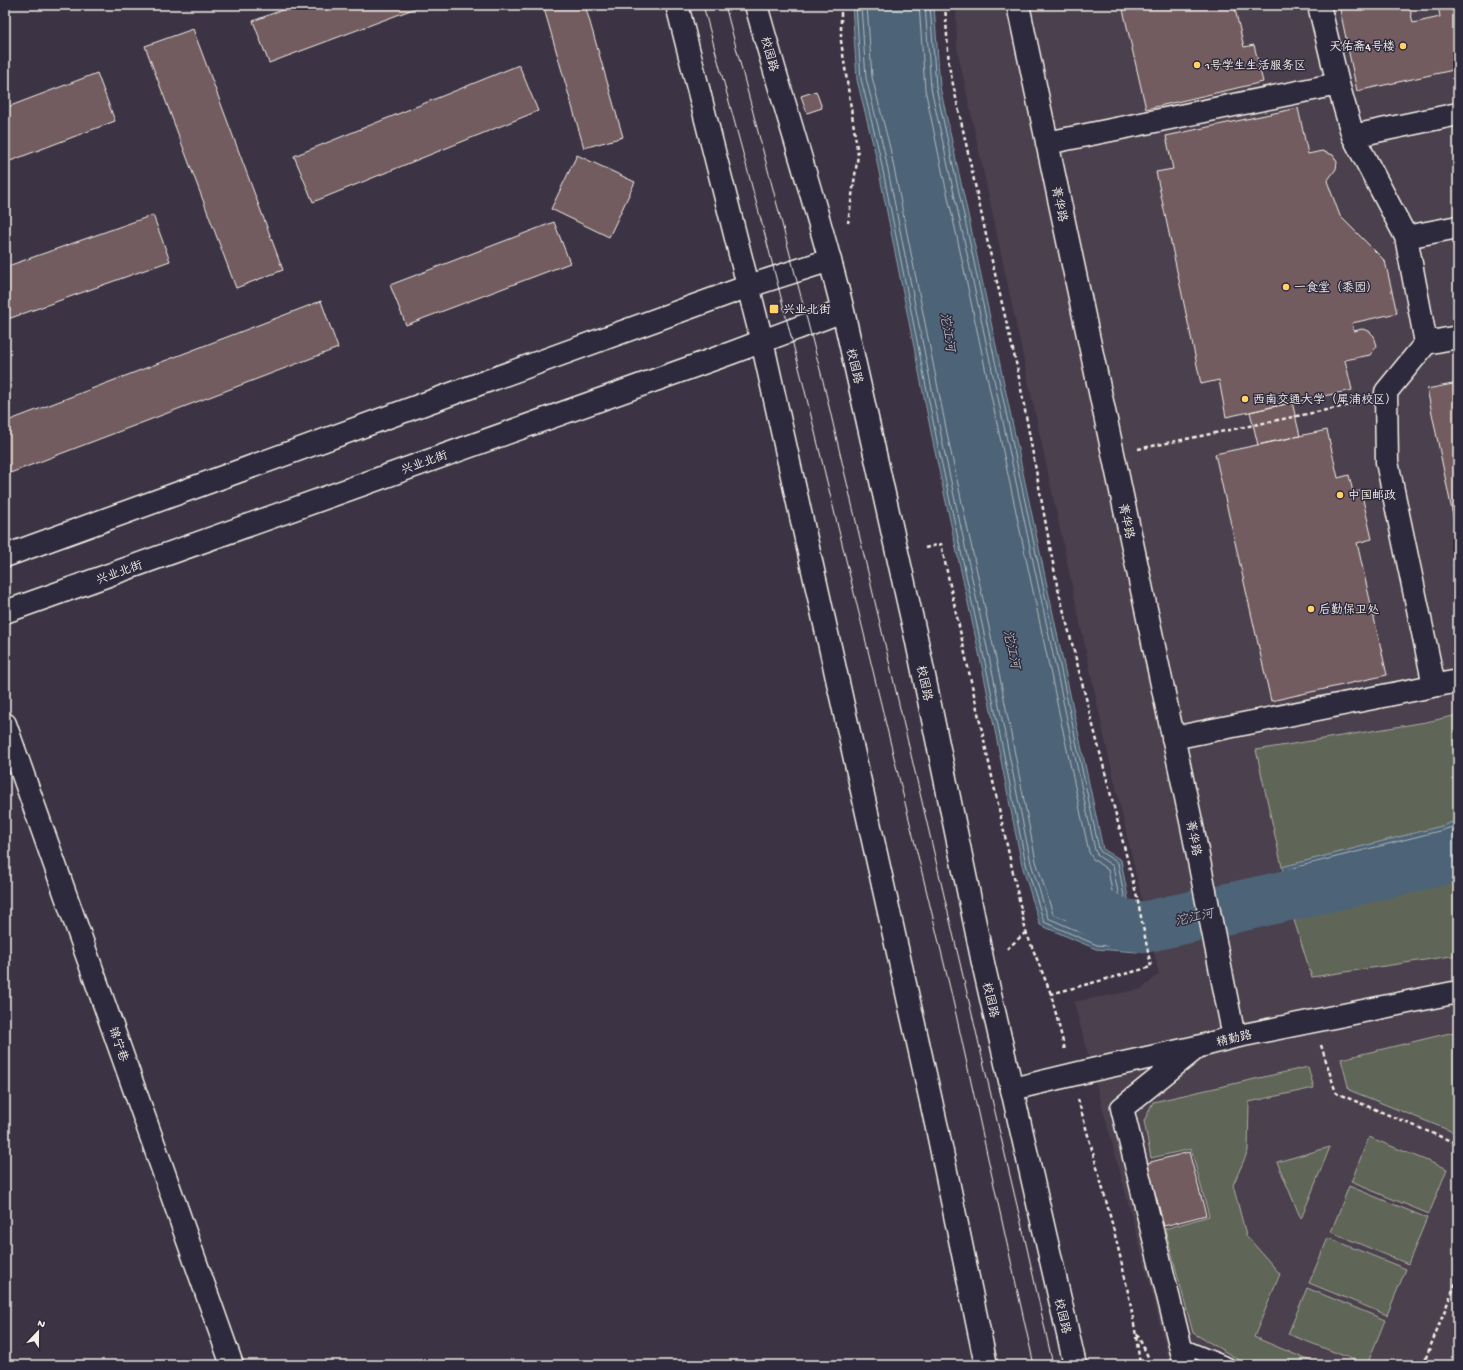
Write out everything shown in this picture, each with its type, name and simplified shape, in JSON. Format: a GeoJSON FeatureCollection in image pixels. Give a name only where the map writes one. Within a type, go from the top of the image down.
{"type":"FeatureCollection","features":[{"type":"Feature","properties":{"kind":"street"},"geometry":{"type":"LineString","coordinates":[[677,5],[762,341],[937,1128],[986,1365]]}},
{"type":"Feature","properties":{"kind":"street","name":"校园路"},"geometry":{"type":"LineString","coordinates":[[756,5],[830,260],[843,311],[916,636],[983,963],[1075,1365]]}},
{"type":"Feature","properties":{"kind":"street","name":"菁华路"},"geometry":{"type":"LineString","coordinates":[[1018,5],[1192,826],[1221,979],[1234,1037]]}},
{"type":"Feature","properties":{"kind":"street"},"geometry":{"type":"LineString","coordinates":[[1319,5],[1338,84],[1354,136],[1406,237],[1426,343]]}},
{"type":"Feature","properties":{"kind":"street"},"geometry":{"type":"LineString","coordinates":[[1047,143],[1338,84]]}},
{"type":"Feature","properties":{"kind":"street"},"geometry":{"type":"LineString","coordinates":[[1354,136],[1458,114]]}},
{"type":"Feature","properties":{"kind":"street"},"geometry":{"type":"LineString","coordinates":[[1406,237],[1458,227]]}},
{"type":"Feature","properties":{"kind":"street"},"geometry":{"type":"LineString","coordinates":[[5,556],[749,286],[830,260]]}},
{"type":"Feature","properties":{"kind":"street","name":"兴业北街"},"geometry":{"type":"LineString","coordinates":[[5,612],[843,311]]}},
{"type":"Feature","properties":{"kind":"street"},"geometry":{"type":"LineString","coordinates":[[1434,686],[1387,462],[1386,392],[1426,343],[1458,337]]}},
{"type":"Feature","properties":{"kind":"street"},"geometry":{"type":"LineString","coordinates":[[1173,738],[1458,681]]}},
{"type":"Feature","properties":{"kind":"street","name":"锦宁巷"},"geometry":{"type":"LineString","coordinates":[[5,724],[232,1365]]}},
{"type":"Feature","properties":{"kind":"street","name":"精勤路"},"geometry":{"type":"LineString","coordinates":[[1012,1089],[1197,1047],[1234,1037],[1458,992]]}},
{"type":"Feature","properties":{"kind":"street"},"geometry":{"type":"LineString","coordinates":[[1183,1355],[1122,1108],[1197,1047]]}},
{"type":"Feature","properties":{"kind":"lane"},"geometry":{"type":"LineString","coordinates":[[1183,1355],[1229,1365]]}},
{"type":"Feature","properties":{"kind":"path"},"geometry":{"type":"LineString","coordinates":[[841,5],[841,41],[858,155],[848,224]]}},
{"type":"Feature","properties":{"kind":"path"},"geometry":{"type":"LineString","coordinates":[[945,5],[950,66],[988,244],[1017,368],[1057,585],[1148,949]]}},
{"type":"Feature","properties":{"kind":"path"},"geometry":{"type":"LineString","coordinates":[[1113,454],[1386,397]]}},
{"type":"Feature","properties":{"kind":"path"},"geometry":{"type":"LineString","coordinates":[[925,548],[941,544],[1026,932],[1051,994]]}},
{"type":"Feature","properties":{"kind":"path"},"geometry":{"type":"LineString","coordinates":[[1314,1021],[1336,1094],[1458,1144]]}},
{"type":"Feature","properties":{"kind":"path"},"geometry":{"type":"LineString","coordinates":[[1423,1365],[1458,1277]]}},
{"type":"Feature","properties":{"kind":"path"},"geometry":{"type":"LineString","coordinates":[[1136,1332],[1152,1365]]}},
{"type":"Feature","properties":{"kind":"shaded area","name":"西南交通大学（犀浦校区）"},"geometry":{"type":"Polygon","coordinates":[[[956,5],[1458,5],[1458,1365],[1170,1365],[1150,1284],[1074,1002],[1142,989],[1159,974],[1107,749],[957,48],[956,5]]]}},
{"type":"Feature","properties":{"kind":"green space"},"geometry":{"type":"Polygon","coordinates":[[[1458,715],[1458,820],[1442,826],[1282,867],[1256,750],[1426,722],[1458,715]]]}},
{"type":"Feature","properties":{"kind":"green space"},"geometry":{"type":"Polygon","coordinates":[[[1458,879],[1458,955],[1312,977],[1293,917],[1458,879]]]}},
{"type":"Feature","properties":{"kind":"green space"},"geometry":{"type":"Polygon","coordinates":[[[1458,1031],[1458,1134],[1349,1090],[1341,1059],[1458,1031]]]}},
{"type":"Feature","properties":{"kind":"green space"},"geometry":{"type":"Polygon","coordinates":[[[1308,1067],[1314,1088],[1249,1102],[1248,1151],[1233,1185],[1246,1235],[1280,1274],[1254,1337],[1320,1365],[1248,1365],[1193,1333],[1165,1229],[1209,1216],[1191,1149],[1151,1158],[1144,1121],[1153,1102],[1308,1067]]]}},
{"type":"Feature","properties":{"kind":"green space"},"geometry":{"type":"Polygon","coordinates":[[[1369,1137],[1447,1169],[1429,1214],[1351,1182],[1369,1137]]]}},
{"type":"Feature","properties":{"kind":"green space"},"geometry":{"type":"Polygon","coordinates":[[[1330,1147],[1301,1219],[1277,1162],[1330,1147]]]}},
{"type":"Feature","properties":{"kind":"green space"},"geometry":{"type":"Polygon","coordinates":[[[1349,1186],[1427,1218],[1408,1264],[1331,1232],[1349,1186]]]}},
{"type":"Feature","properties":{"kind":"green space"},"geometry":{"type":"Polygon","coordinates":[[[1328,1238],[1406,1269],[1387,1315],[1309,1283],[1328,1238]]]}},
{"type":"Feature","properties":{"kind":"green space"},"geometry":{"type":"Polygon","coordinates":[[[1307,1288],[1385,1320],[1367,1365],[1288,1334],[1307,1288]]]}},
{"type":"Feature","properties":{"kind":"water"},"geometry":{"type":"Polygon","coordinates":[[[852,5],[934,5],[940,87],[1103,849],[1121,860],[1138,952],[1096,949],[1040,925],[1022,865],[984,676],[934,447],[875,152],[857,80],[852,5]]]}},
{"type":"Feature","properties":{"kind":"water"},"geometry":{"type":"Polygon","coordinates":[[[1458,820],[1458,879],[1293,917],[1282,867],[1442,826],[1458,820]]]}},
{"type":"Feature","properties":{"kind":"building"},"geometry":{"type":"Polygon","coordinates":[[[295,5],[424,5],[269,63],[253,21],[295,5]]]}},
{"type":"Feature","properties":{"kind":"building"},"geometry":{"type":"Polygon","coordinates":[[[543,5],[585,5],[623,137],[584,148],[543,5]]]}},
{"type":"Feature","properties":{"kind":"building","name":"1号学生生活服务区"},"geometry":{"type":"Polygon","coordinates":[[[1122,5],[1234,5],[1244,47],[1254,45],[1263,82],[1146,109],[1122,5]]]}},
{"type":"Feature","properties":{"kind":"building","name":"天佑斋4号楼"},"geometry":{"type":"Polygon","coordinates":[[[1339,5],[1409,5],[1413,23],[1440,17],[1438,5],[1458,5],[1458,69],[1357,91],[1339,5]]]}},
{"type":"Feature","properties":{"kind":"building"},"geometry":{"type":"Polygon","coordinates":[[[193,29],[283,270],[236,288],[145,46],[193,29]]]}},
{"type":"Feature","properties":{"kind":"building"},"geometry":{"type":"Polygon","coordinates":[[[519,65],[538,111],[313,202],[294,156],[519,65]]]}},
{"type":"Feature","properties":{"kind":"building"},"geometry":{"type":"Polygon","coordinates":[[[97,73],[115,121],[5,163],[5,108],[97,73]]]}},
{"type":"Feature","properties":{"kind":"building"},"geometry":{"type":"Polygon","coordinates":[[[816,91],[822,108],[807,113],[801,96],[816,91]]]}},
{"type":"Feature","properties":{"kind":"building","name":"一食堂（黍园）"},"geometry":{"type":"Polygon","coordinates":[[[1298,108],[1308,154],[1322,151],[1333,155],[1337,162],[1336,169],[1327,181],[1340,216],[1385,261],[1397,313],[1352,323],[1354,331],[1362,329],[1369,331],[1374,336],[1377,346],[1370,355],[1345,360],[1352,390],[1226,417],[1219,380],[1201,384],[1156,172],[1173,169],[1166,136],[1298,108]]]}},
{"type":"Feature","properties":{"kind":"building"},"geometry":{"type":"Polygon","coordinates":[[[577,155],[635,182],[609,237],[551,209],[577,155]]]}},
{"type":"Feature","properties":{"kind":"building"},"geometry":{"type":"Polygon","coordinates":[[[153,215],[170,261],[8,319],[5,309],[5,267],[153,215]]]}},
{"type":"Feature","properties":{"kind":"building"},"geometry":{"type":"Polygon","coordinates":[[[554,222],[570,263],[406,325],[390,285],[554,222]]]}},
{"type":"Feature","properties":{"kind":"building"},"geometry":{"type":"Polygon","coordinates":[[[321,301],[338,348],[5,475],[5,422],[321,301]]]}},
{"type":"Feature","properties":{"kind":"building"},"geometry":{"type":"Polygon","coordinates":[[[1458,383],[1458,540],[1427,389],[1458,383]]]}},
{"type":"Feature","properties":{"kind":"building"},"geometry":{"type":"Polygon","coordinates":[[[1292,402],[1300,436],[1258,445],[1250,412],[1292,402]]]}},
{"type":"Feature","properties":{"kind":"building","name":"后勤保卫处"},"geometry":{"type":"Polygon","coordinates":[[[1327,430],[1338,478],[1349,475],[1353,492],[1361,491],[1372,539],[1357,543],[1387,675],[1271,701],[1215,454],[1327,430]]]}},
{"type":"Feature","properties":{"kind":"building"},"geometry":{"type":"Polygon","coordinates":[[[1189,1152],[1206,1215],[1164,1226],[1147,1163],[1189,1152]]]}},
{"type":"Feature","properties":{"kind":"waterway","name":"沱江河"},"geometry":{"type":"LineString","coordinates":[[1074,891],[1092,910],[1120,924],[1145,927],[1458,856]]}},
{"type":"Feature","properties":{"kind":"tram line"},"geometry":{"type":"LineString","coordinates":[[703,5],[804,387],[951,992],[1034,1365]]}},
{"type":"Feature","properties":{"kind":"tram line"},"geometry":{"type":"LineString","coordinates":[[725,5],[823,381],[1027,1248],[1053,1365]]}},
{"type":"Feature","properties":{"kind":"place","name":"天佑斋4号楼"},"geometry":{"type":"Point","coordinates":[1403,46]}},
{"type":"Feature","properties":{"kind":"place","name":"1号学生生活服务区"},"geometry":{"type":"Point","coordinates":[1197,65]}},
{"type":"Feature","properties":{"kind":"place","name":"一食堂（黍园）"},"geometry":{"type":"Point","coordinates":[1286,287]}},
{"type":"Feature","properties":{"kind":"place","name":"兴业北街"},"geometry":{"type":"Point","coordinates":[774,309]}},
{"type":"Feature","properties":{"kind":"place","name":"西南交通大学（犀浦校区）"},"geometry":{"type":"Point","coordinates":[1245,399]}},
{"type":"Feature","properties":{"kind":"place","name":"中国邮政"},"geometry":{"type":"Point","coordinates":[1340,495]}},
{"type":"Feature","properties":{"kind":"place","name":"后勤保卫处"},"geometry":{"type":"Point","coordinates":[1311,609]}}]}
